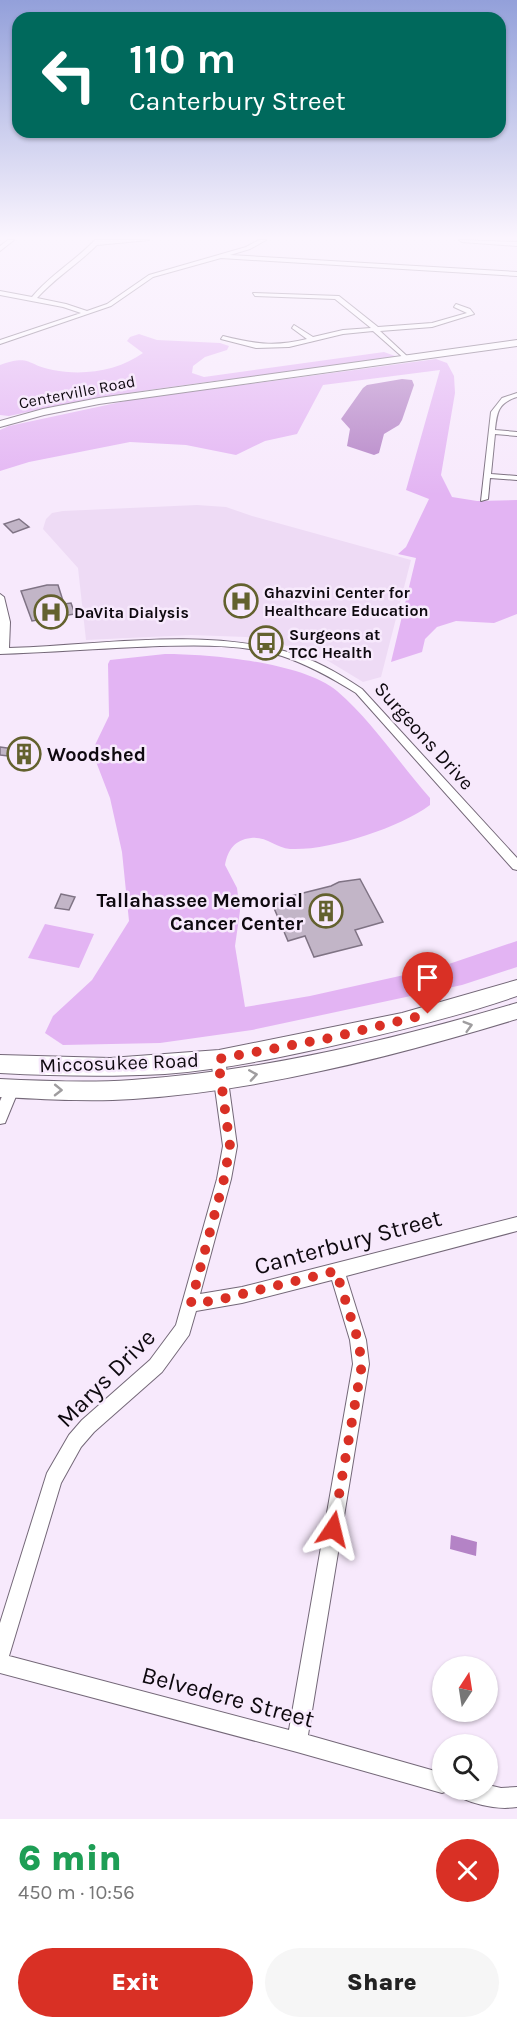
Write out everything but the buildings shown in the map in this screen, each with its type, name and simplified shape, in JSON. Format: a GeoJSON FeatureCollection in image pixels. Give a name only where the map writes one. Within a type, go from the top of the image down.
{"type":"FeatureCollection","features":[{"type":"Feature","properties":{"kind":"main road","name":"Centerville Road"},"geometry":{"type":"LineString","coordinates":[[0,424],[99,400],[517,343]]}},
{"type":"Feature","properties":{"kind":"main road","name":"Miccosukee Road"},"geometry":{"type":"LineString","coordinates":[[10,1065],[119,1066],[218,1059],[390,1024],[466,1005],[517,988]]}},
{"type":"Feature","properties":{"kind":"main road","name":"Miccosukee Road"},"geometry":{"type":"LineString","coordinates":[[4,1084],[89,1090],[221,1080],[405,1044],[517,1011]]}},
{"type":"Feature","properties":{"kind":"main road"},"geometry":{"type":"LineString","coordinates":[[4,1084],[10,1065]]}},
{"type":"Feature","properties":{"kind":"street"},"geometry":{"type":"LineString","coordinates":[[1,341],[51,325]]}},
{"type":"Feature","properties":{"kind":"street"},"geometry":{"type":"LineString","coordinates":[[370,325],[407,359]]}},
{"type":"Feature","properties":{"kind":"street"},"geometry":{"type":"LineString","coordinates":[[223,338],[245,344],[289,345],[343,332],[432,325]]}},
{"type":"Feature","properties":{"kind":"street"},"geometry":{"type":"LineString","coordinates":[[294,327],[313,340]]}},
{"type":"Feature","properties":{"kind":"street"},"geometry":{"type":"LineString","coordinates":[[484,499],[496,407],[504,399],[517,395]]}},
{"type":"Feature","properties":{"kind":"street"},"geometry":{"type":"LineString","coordinates":[[491,432],[517,434]]}},
{"type":"Feature","properties":{"kind":"street"},"geometry":{"type":"LineString","coordinates":[[487,476],[517,478]]}},
{"type":"Feature","properties":{"kind":"street"},"geometry":{"type":"LineString","coordinates":[[0,597],[5,622],[2,651]]}},
{"type":"Feature","properties":{"kind":"street","name":"Surgeons Drive"},"geometry":{"type":"LineString","coordinates":[[2,651],[215,642],[257,646],[308,661],[342,679],[366,698],[517,866]]}},
{"type":"Feature","properties":{"kind":"street","name":"Marys Drive"},"geometry":{"type":"LineString","coordinates":[[0,1655],[53,1479],[63,1458],[88,1426],[156,1366],[183,1329],[224,1179],[230,1146],[218,1059]]}},
{"type":"Feature","properties":{"kind":"street"},"geometry":{"type":"LineString","coordinates":[[0,1118],[4,1084]]}},
{"type":"Feature","properties":{"kind":"street","name":"Canterbury Street"},"geometry":{"type":"LineString","coordinates":[[191,1303],[214,1301],[517,1224]]}},
{"type":"Feature","properties":{"kind":"street"},"geometry":{"type":"LineString","coordinates":[[297,1742],[362,1364],[358,1340],[336,1271]]}},
{"type":"Feature","properties":{"kind":"street","name":"Belvedere Street"},"geometry":{"type":"LineString","coordinates":[[0,1663],[432,1780]]}},
{"type":"Feature","properties":{"kind":"street"},"geometry":{"type":"LineString","coordinates":[[498,1798],[517,1797]]}},
{"type":"Feature","properties":{"kind":"shaded area"},"geometry":{"type":"Polygon","coordinates":[[[139,334],[157,340],[220,343],[229,346],[227,350],[205,357],[193,366],[192,373],[204,377],[384,352],[395,356],[389,360],[151,390],[9,416],[0,415],[0,365],[23,360],[64,372],[88,372],[111,368],[143,353],[127,341],[130,337],[139,334]]]}},
{"type":"Feature","properties":{"kind":"shaded area"},"geometry":{"type":"Polygon","coordinates":[[[436,359],[447,363],[454,376],[455,393],[441,475],[452,497],[477,501],[517,500],[517,614],[494,623],[456,621],[437,627],[425,639],[422,652],[391,662],[416,558],[398,554],[406,547],[429,499],[406,490],[440,370],[323,385],[297,434],[265,441],[236,455],[186,445],[130,442],[29,462],[0,471],[0,430],[9,426],[130,400],[436,359]]]}},
{"type":"Feature","properties":{"kind":"shaded area"},"geometry":{"type":"Polygon","coordinates":[[[402,379],[412,380],[414,385],[402,420],[399,425],[384,434],[379,453],[374,455],[347,446],[350,429],[341,419],[363,388],[367,385],[402,379]]]}},
{"type":"Feature","properties":{"kind":"shaded area","name":"Ghazvini Center for Healthcare Education"},"geometry":{"type":"Polygon","coordinates":[[[197,505],[226,507],[411,560],[381,677],[363,682],[325,659],[272,641],[246,637],[191,635],[86,640],[78,568],[43,529],[46,519],[52,513],[63,511],[197,505]]]}},
{"type":"Feature","properties":{"kind":"shaded area"},"geometry":{"type":"Polygon","coordinates":[[[165,654],[230,658],[254,662],[302,673],[321,681],[337,691],[362,715],[430,798],[430,805],[417,814],[382,830],[343,842],[306,849],[280,847],[256,838],[236,843],[225,865],[237,888],[240,911],[235,946],[245,1007],[310,996],[440,967],[517,941],[517,967],[462,985],[252,1030],[160,1043],[63,1045],[45,1033],[53,1016],[92,980],[129,921],[122,852],[110,798],[95,759],[95,745],[109,716],[108,664],[110,660],[165,654]]]}},
{"type":"Feature","properties":{"kind":"shaded area"},"geometry":{"type":"Polygon","coordinates":[[[45,924],[94,934],[79,968],[28,958],[45,924]]]}},
{"type":"Feature","properties":{"kind":"shaded area"},"geometry":{"type":"Polygon","coordinates":[[[451,1535],[477,1542],[476,1556],[450,1549],[451,1535]]]}},
{"type":"Feature","properties":{"kind":"place","name":"Ghazvini Center for Healthcare Education"},"geometry":{"type":"Point","coordinates":[241,601]}},
{"type":"Feature","properties":{"kind":"place","name":"DaVita Dialysis"},"geometry":{"type":"Point","coordinates":[51,612]}},
{"type":"Feature","properties":{"kind":"place","name":"Surgeons at TCC Health"},"geometry":{"type":"Point","coordinates":[266,643]}},
{"type":"Feature","properties":{"kind":"place","name":"Woodshed"},"geometry":{"type":"Point","coordinates":[24,754]}},
{"type":"Feature","properties":{"kind":"place","name":"Tallahassee Memorial Cancer Center"},"geometry":{"type":"Point","coordinates":[326,911]}},
{"type":"Feature","properties":{"kind":"route"},"geometry":{"type":"LineString","coordinates":[[333,1529],[362,1364],[358,1340],[336,1271],[242,1295],[191,1303],[228,1163],[230,1146],[218,1059],[330,1038],[428,1014]]}}]}
